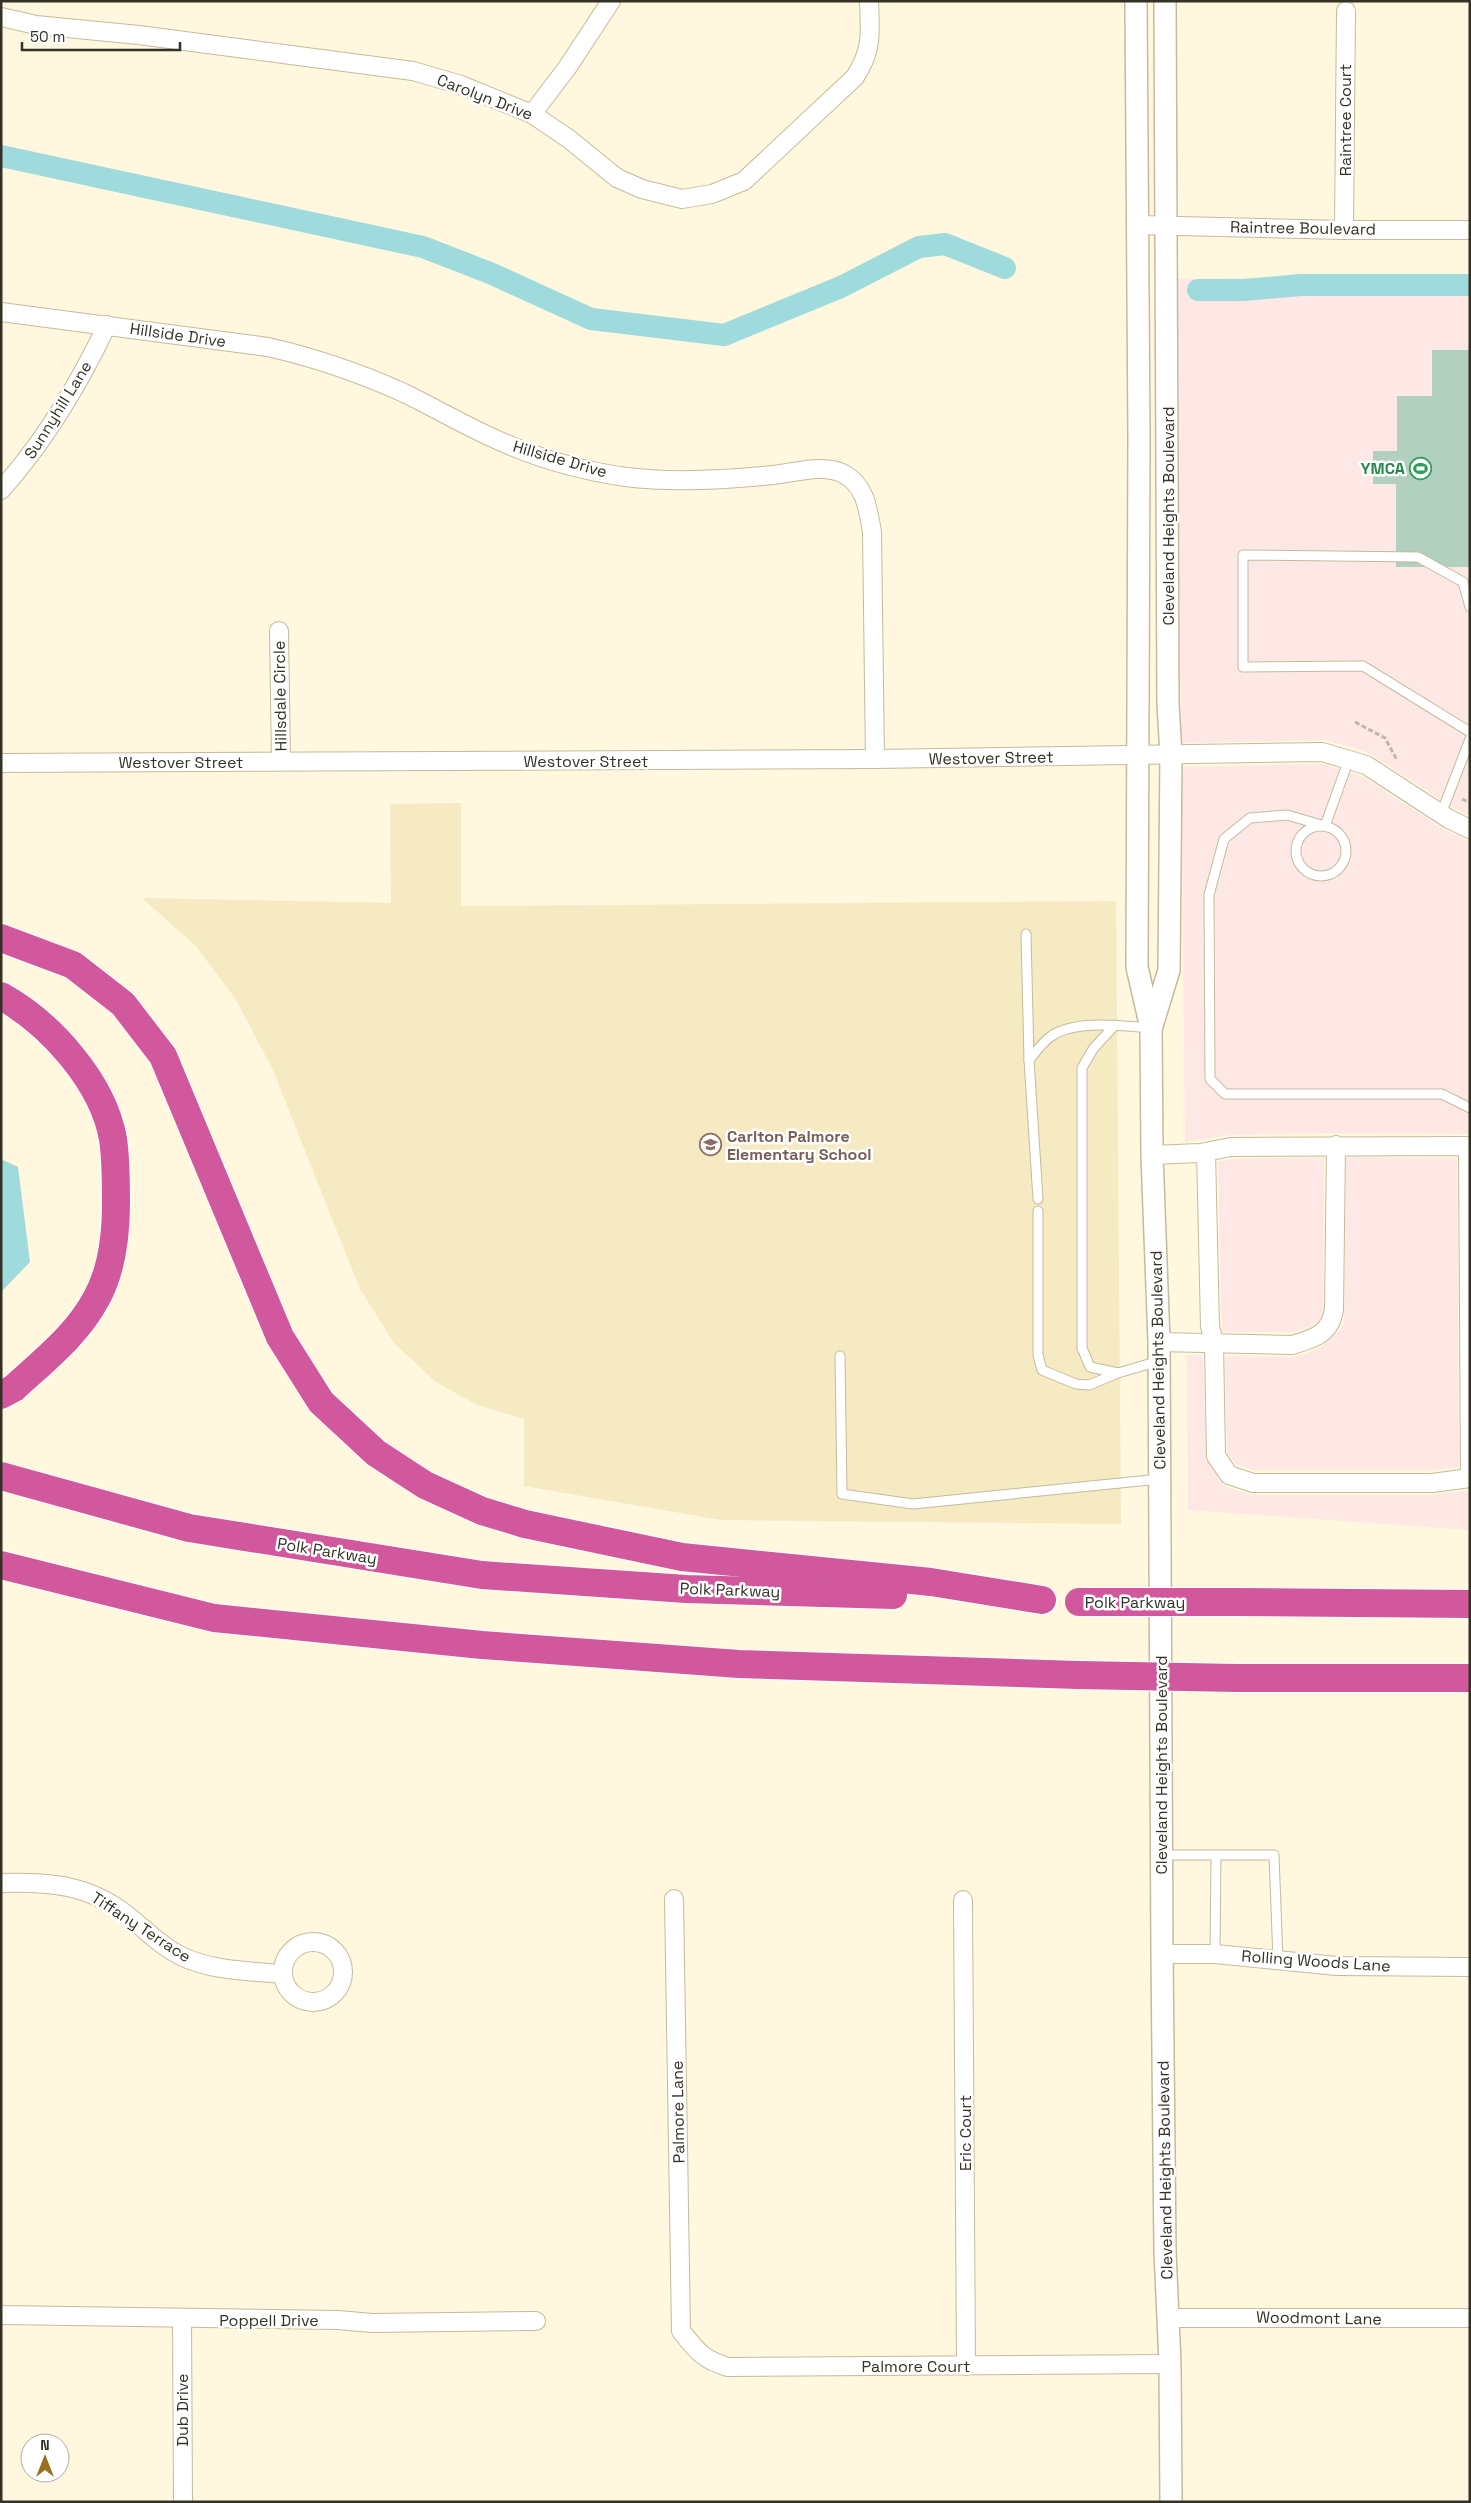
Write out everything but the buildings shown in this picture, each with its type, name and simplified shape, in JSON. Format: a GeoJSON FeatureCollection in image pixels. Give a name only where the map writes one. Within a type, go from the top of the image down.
{"type":"FeatureCollection","features":[{"type":"Feature","properties":{"kind":"highway"},"geometry":{"type":"LineString","coordinates":[[1,938],[73,965],[123,1004],[163,1056],[280,1338],[322,1402],[376,1453],[425,1485],[482,1511],[525,1524],[682,1557],[931,1582],[1042,1600]]}},
{"type":"Feature","properties":{"kind":"highway"},"geometry":{"type":"LineString","coordinates":[[1,996],[22,1007],[66,1048],[96,1090],[112,1138],[116,1186],[116,1228],[106,1277],[97,1298],[79,1327],[14,1388],[1,1395]]}},
{"type":"Feature","properties":{"kind":"highway","name":"Polk Parkway"},"geometry":{"type":"LineString","coordinates":[[1,1476],[189,1528],[482,1575],[686,1589],[1079,1602],[1470,1604]]}},
{"type":"Feature","properties":{"kind":"highway"},"geometry":{"type":"LineString","coordinates":[[1,1566],[214,1618]]}},
{"type":"Feature","properties":{"kind":"highway"},"geometry":{"type":"LineString","coordinates":[[1,1580],[214,1618],[482,1645],[739,1664],[1237,1678],[1470,1678]]}},
{"type":"Feature","properties":{"kind":"street"},"geometry":{"type":"LineString","coordinates":[[532,114],[567,68],[611,1]]}},
{"type":"Feature","properties":{"kind":"street","name":"Carolyn Drive"},"geometry":{"type":"LineString","coordinates":[[1,17],[36,25],[139,35],[413,71],[461,85],[532,114],[569,139],[617,178],[642,190],[682,199],[712,194],[744,181],[855,78],[866,59],[870,42],[869,1]]}},
{"type":"Feature","properties":{"kind":"street","name":"Cleveland Heights Boulevard"},"geometry":{"type":"LineString","coordinates":[[1136,1],[1137,967],[1151,1028],[1152,1155],[1159,1352],[1162,1954],[1171,2502]]}},
{"type":"Feature","properties":{"kind":"street","name":"Cleveland Heights Boulevard"},"geometry":{"type":"LineString","coordinates":[[1151,1028],[1169,970],[1171,756],[1168,704],[1165,1]]}},
{"type":"Feature","properties":{"kind":"street","name":"Raintree Court"},"geometry":{"type":"LineString","coordinates":[[1344,230],[1346,11]]}},
{"type":"Feature","properties":{"kind":"street","name":"Raintree Boulevard"},"geometry":{"type":"LineString","coordinates":[[1137,225],[1344,230],[1470,230]]}},
{"type":"Feature","properties":{"kind":"street","name":"Hillside Drive"},"geometry":{"type":"LineString","coordinates":[[1,312],[268,347],[332,363],[403,393],[502,442],[573,466],[624,476],[660,480],[772,476],[818,470],[845,474],[857,484],[867,500],[872,532],[874,759]]}},
{"type":"Feature","properties":{"kind":"street","name":"Sunnyhill Lane"},"geometry":{"type":"LineString","coordinates":[[1,490],[31,456],[77,384],[107,325]]}},
{"type":"Feature","properties":{"kind":"street","name":"Hillsdale Circle"},"geometry":{"type":"LineString","coordinates":[[279,631],[281,761]]}},
{"type":"Feature","properties":{"kind":"street","name":"Westover Street"},"geometry":{"type":"LineString","coordinates":[[1,763],[874,759],[1171,756],[1322,752],[1366,765],[1441,814],[1470,829]]}},
{"type":"Feature","properties":{"kind":"street"},"geometry":{"type":"LineString","coordinates":[[1159,1352],[1214,1344],[1292,1345],[1313,1339],[1333,1321],[1336,1145]]}},
{"type":"Feature","properties":{"kind":"street"},"geometry":{"type":"LineString","coordinates":[[1152,1155],[1206,1152],[1231,1147],[1469,1145],[1470,1478],[1432,1482],[1253,1482],[1229,1475],[1216,1456],[1214,1344],[1210,1326],[1206,1152]]}},
{"type":"Feature","properties":{"kind":"street","name":"Tiffany Terrace"},"geometry":{"type":"LineString","coordinates":[[1,1883],[59,1884],[82,1890],[105,1900],[127,1915],[152,1938],[187,1959],[210,1966],[282,1974]]}},
{"type":"Feature","properties":{"kind":"street","name":"Palmore Lane"},"geometry":{"type":"LineString","coordinates":[[674,1899],[681,2326]]}},
{"type":"Feature","properties":{"kind":"street","name":"Eric Court"},"geometry":{"type":"LineString","coordinates":[[963,1900],[966,2366]]}},
{"type":"Feature","properties":{"kind":"street","name":"Rolling Woods Lane"},"geometry":{"type":"LineString","coordinates":[[1162,1954],[1215,1954],[1337,1966],[1470,1967]]}},
{"type":"Feature","properties":{"kind":"street","name":"Poppell Drive"},"geometry":{"type":"LineString","coordinates":[[1,2315],[338,2320],[372,2323],[536,2321]]}},
{"type":"Feature","properties":{"kind":"street","name":"Woodmont Lane"},"geometry":{"type":"LineString","coordinates":[[1168,2318],[1470,2318]]}},
{"type":"Feature","properties":{"kind":"street","name":"Dub Drive"},"geometry":{"type":"LineString","coordinates":[[182,2319],[183,2502]]}},
{"type":"Feature","properties":{"kind":"street","name":"Palmore Court"},"geometry":{"type":"LineString","coordinates":[[681,2326],[681,2331],[709,2361],[728,2367],[1170,2364]]}},
{"type":"Feature","properties":{"kind":"lane"},"geometry":{"type":"LineString","coordinates":[[1470,607],[1463,582],[1418,556],[1243,555],[1243,667],[1363,666],[1470,732]]}},
{"type":"Feature","properties":{"kind":"lane"},"geometry":{"type":"LineString","coordinates":[[1441,814],[1470,739]]}},
{"type":"Feature","properties":{"kind":"lane"},"geometry":{"type":"LineString","coordinates":[[1325,826],[1349,759]]}},
{"type":"Feature","properties":{"kind":"lane"},"geometry":{"type":"LineString","coordinates":[[1325,826],[1309,828],[1302,834],[1296,847],[1299,864],[1313,875],[1322,876],[1339,870],[1347,855],[1346,846],[1340,834],[1325,826],[1287,815],[1250,818],[1224,839],[1209,895],[1210,1079],[1225,1094],[1442,1094],[1470,1108]]}},
{"type":"Feature","properties":{"kind":"lane"},"geometry":{"type":"LineString","coordinates":[[1026,934],[1029,1060],[1038,1199]]}},
{"type":"Feature","properties":{"kind":"lane"},"geometry":{"type":"LineString","coordinates":[[1029,1060],[1050,1037],[1069,1028],[1115,1025],[1151,1028]]}},
{"type":"Feature","properties":{"kind":"lane"},"geometry":{"type":"LineString","coordinates":[[1115,1025],[1093,1049],[1082,1068],[1082,1348],[1090,1367],[1118,1373]]}},
{"type":"Feature","properties":{"kind":"lane"},"geometry":{"type":"LineString","coordinates":[[1038,1211],[1038,1354],[1042,1370],[1076,1384],[1089,1385],[1118,1373],[1159,1352]]}},
{"type":"Feature","properties":{"kind":"lane"},"geometry":{"type":"LineString","coordinates":[[840,1356],[842,1494],[913,1504],[1160,1479]]}},
{"type":"Feature","properties":{"kind":"lane"},"geometry":{"type":"LineString","coordinates":[[1161,1855],[1274,1856],[1278,1960]]}},
{"type":"Feature","properties":{"kind":"lane"},"geometry":{"type":"LineString","coordinates":[[1215,1954],[1216,1855]]}},
{"type":"Feature","properties":{"kind":"path"},"geometry":{"type":"LineString","coordinates":[[1355,722],[1385,738],[1395,759],[1403,764]]}},
{"type":"Feature","properties":{"kind":"path"},"geometry":{"type":"LineString","coordinates":[[1450,792],[1470,803]]}},
{"type":"Feature","properties":{"kind":"shaded area"},"geometry":{"type":"Polygon","coordinates":[[[1470,277],[1470,816],[1454,808],[1369,753],[1324,740],[1181,743],[1177,279],[1470,277]]]}},
{"type":"Feature","properties":{"kind":"shaded area"},"geometry":{"type":"Polygon","coordinates":[[[1321,764],[1361,776],[1445,830],[1470,842],[1470,1136],[1468,1134],[1325,1133],[1231,1135],[1185,1142],[1181,767],[1321,764]]]}},
{"type":"Feature","properties":{"kind":"shaded area","name":"Carlton Palmore Elementary School"},"geometry":{"type":"Polygon","coordinates":[[[461,803],[461,906],[1116,901],[1121,1524],[721,1520],[524,1486],[524,1419],[477,1405],[436,1382],[394,1343],[360,1289],[273,1070],[235,998],[195,945],[142,898],[391,903],[390,804],[461,803]]]}},
{"type":"Feature","properties":{"kind":"shaded area"},"geometry":{"type":"Polygon","coordinates":[[[1324,1157],[1323,1315],[1309,1328],[1291,1332],[1222,1332],[1218,1162],[1232,1159],[1324,1157]]]}},
{"type":"Feature","properties":{"kind":"shaded area"},"geometry":{"type":"Polygon","coordinates":[[[1346,1157],[1457,1158],[1459,1467],[1431,1470],[1254,1470],[1235,1464],[1227,1452],[1225,1356],[1295,1357],[1319,1349],[1340,1330],[1344,1323],[1346,1157]]]}},
{"type":"Feature","properties":{"kind":"shaded area"},"geometry":{"type":"Polygon","coordinates":[[[1187,1355],[1203,1356],[1206,1456],[1220,1482],[1226,1487],[1253,1495],[1432,1495],[1470,1490],[1470,1530],[1188,1510],[1187,1355]]]}},
{"type":"Feature","properties":{"kind":"green space","name":"YMCA"},"geometry":{"type":"Polygon","coordinates":[[[1432,350],[1470,350],[1470,567],[1396,567],[1396,484],[1373,484],[1373,451],[1397,451],[1397,396],[1432,396],[1432,350]]]}},
{"type":"Feature","properties":{"kind":"water"},"geometry":{"type":"Polygon","coordinates":[[[1,1159],[18,1167],[30,1262],[1,1292],[1,1159]]]}},
{"type":"Feature","properties":{"kind":"waterway"},"geometry":{"type":"LineString","coordinates":[[1,156],[423,247],[490,273],[591,319],[724,335],[841,287],[919,247],[945,244],[1005,268]]}},
{"type":"Feature","properties":{"kind":"waterway"},"geometry":{"type":"LineString","coordinates":[[1198,290],[1244,290],[1301,285],[1470,285]]}},
{"type":"Feature","properties":{"kind":"place","name":"YMCA"},"geometry":{"type":"Point","coordinates":[1421,468]}},
{"type":"Feature","properties":{"kind":"place","name":"Carlton Palmore Elementary School"},"geometry":{"type":"Point","coordinates":[711,1145]}}]}
